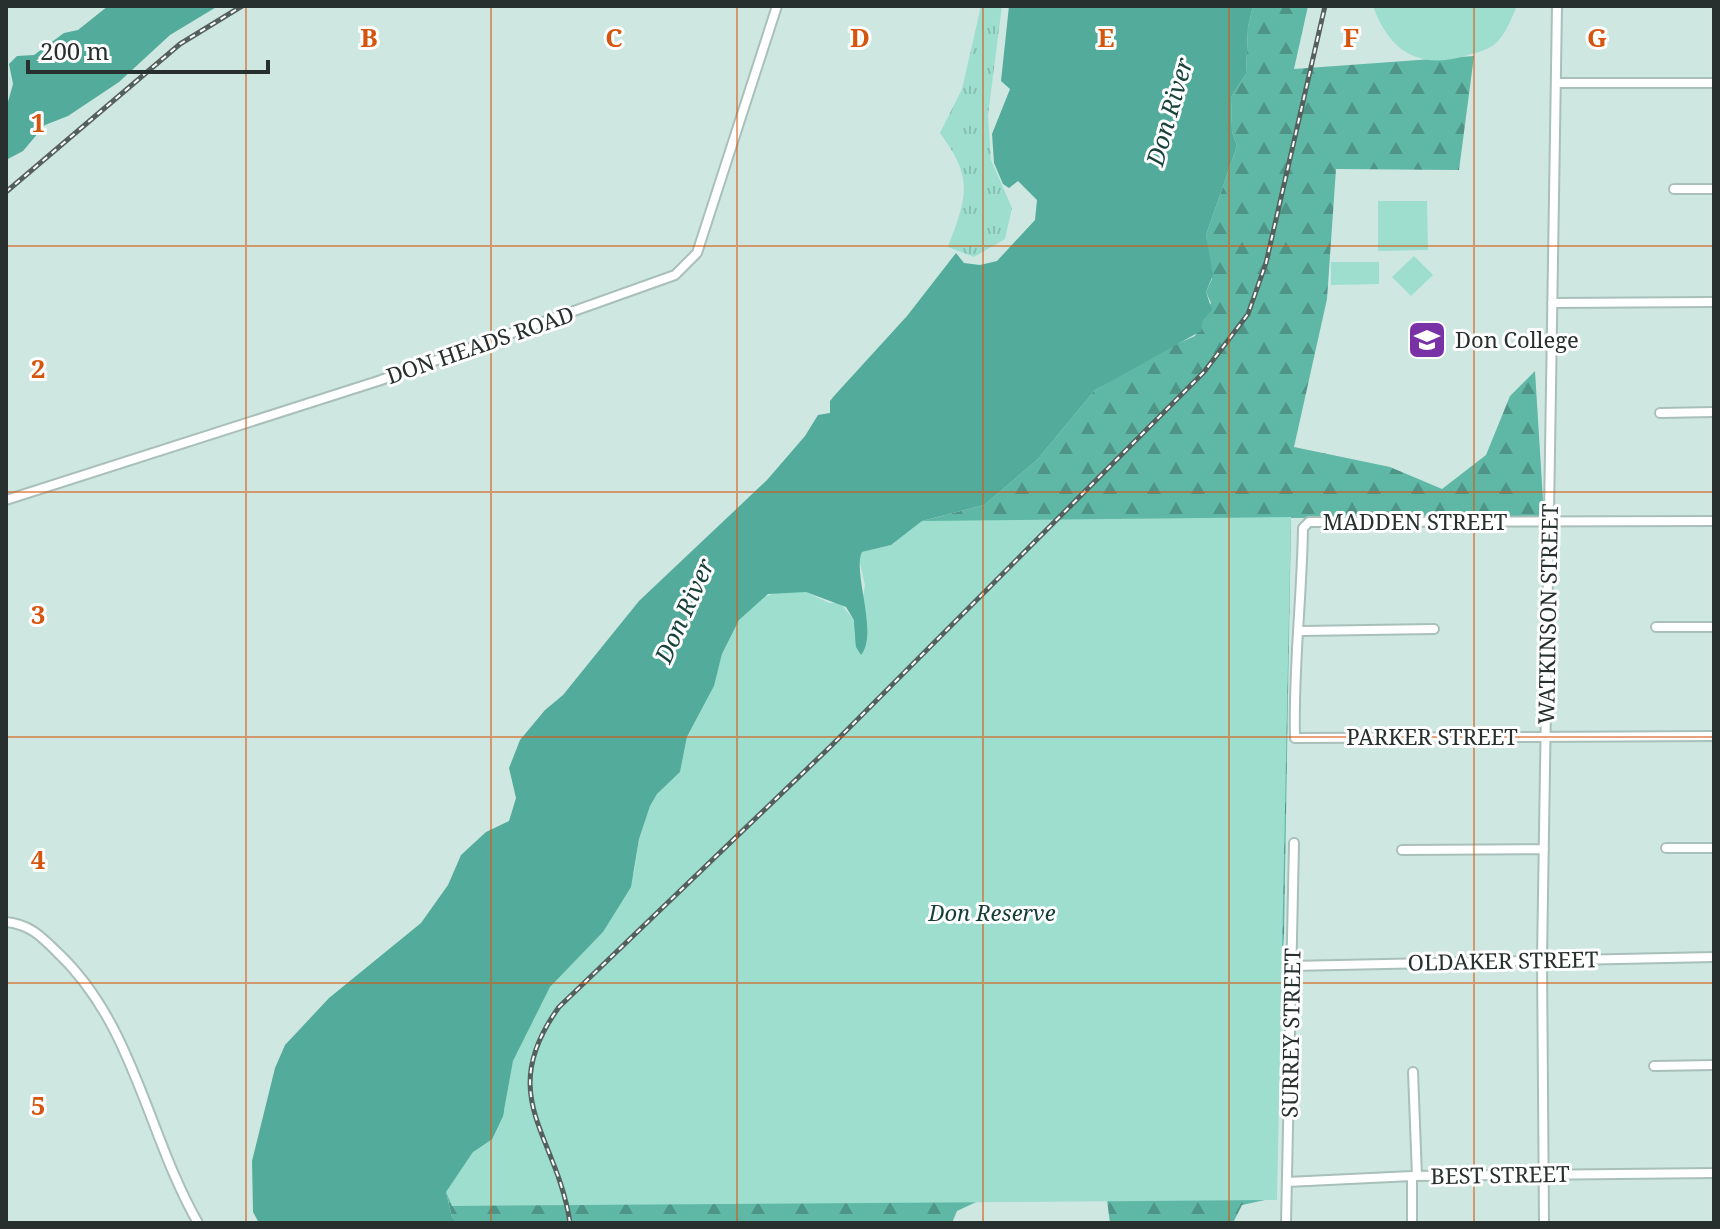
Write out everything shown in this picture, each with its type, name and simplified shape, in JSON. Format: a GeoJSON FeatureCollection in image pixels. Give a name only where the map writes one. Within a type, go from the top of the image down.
{"type":"FeatureCollection","features":[{"type":"Feature","properties":{"kind":"street","name":"DON HEADS ROAD"},"geometry":{"type":"LineString","coordinates":[[6,500],[378,381],[675,275],[697,253],[777,6]]}},
{"type":"Feature","properties":{"kind":"street","name":"WATKINSON STREET"},"geometry":{"type":"LineString","coordinates":[[1544,1223],[1542,959],[1557,6]]}},
{"type":"Feature","properties":{"kind":"street"},"geometry":{"type":"LineString","coordinates":[[1558,83],[1714,83]]}},
{"type":"Feature","properties":{"kind":"street"},"geometry":{"type":"LineString","coordinates":[[1674,189],[1714,189]]}},
{"type":"Feature","properties":{"kind":"street"},"geometry":{"type":"LineString","coordinates":[[1552,303],[1714,302]]}},
{"type":"Feature","properties":{"kind":"street"},"geometry":{"type":"LineString","coordinates":[[1660,413],[1714,412]]}},
{"type":"Feature","properties":{"kind":"street","name":"MADDEN STREET"},"geometry":{"type":"LineString","coordinates":[[1301,631],[1303,528],[1309,522],[1714,521]]}},
{"type":"Feature","properties":{"kind":"street"},"geometry":{"type":"LineString","coordinates":[[1656,627],[1714,627]]}},
{"type":"Feature","properties":{"kind":"street"},"geometry":{"type":"LineString","coordinates":[[1301,631],[1434,629]]}},
{"type":"Feature","properties":{"kind":"street","name":"PARKER STREET"},"geometry":{"type":"LineString","coordinates":[[1301,631],[1293,682],[1295,738],[1714,736]]}},
{"type":"Feature","properties":{"kind":"street","name":"SURREY STREET"},"geometry":{"type":"LineString","coordinates":[[1286,1223],[1294,843]]}},
{"type":"Feature","properties":{"kind":"street"},"geometry":{"type":"LineString","coordinates":[[1666,848],[1714,848]]}},
{"type":"Feature","properties":{"kind":"street"},"geometry":{"type":"LineString","coordinates":[[1402,850],[1544,849]]}},
{"type":"Feature","properties":{"kind":"street"},"geometry":{"type":"LineString","coordinates":[[6,922],[23,923],[40,936],[91,988],[118,1032],[181,1193],[198,1223]]}},
{"type":"Feature","properties":{"kind":"street","name":"OLDAKER STREET"},"geometry":{"type":"LineString","coordinates":[[1291,966],[1714,957]]}},
{"type":"Feature","properties":{"kind":"street"},"geometry":{"type":"LineString","coordinates":[[1654,1066],[1714,1065]]}},
{"type":"Feature","properties":{"kind":"street"},"geometry":{"type":"LineString","coordinates":[[1412,1223],[1413,1072]]}},
{"type":"Feature","properties":{"kind":"street","name":"BEST STREET"},"geometry":{"type":"LineString","coordinates":[[1287,1182],[1414,1176],[1714,1173]]}},
{"type":"Feature","properties":{"kind":"green space"},"geometry":{"type":"Polygon","coordinates":[[[981,6],[1002,6],[988,115],[991,160],[1012,208],[1005,239],[974,257],[948,247],[960,214],[964,188],[958,163],[940,133],[962,89],[981,6]]]}},
{"type":"Feature","properties":{"kind":"green space","name":"Don Reserve"},"geometry":{"type":"Polygon","coordinates":[[[1253,6],[1308,6],[1294,69],[1474,56],[1459,170],[1336,169],[1327,299],[1294,447],[1390,467],[1442,489],[1486,455],[1510,396],[1535,371],[1544,516],[1291,518],[1284,935],[1269,1175],[1274,1198],[1242,1205],[1233,1223],[1110,1223],[1105,1185],[1030,1177],[957,1211],[952,1223],[457,1223],[452,1217],[446,1192],[922,521],[984,505],[1037,460],[1095,390],[1163,350],[1195,336],[1211,303],[1206,292],[1212,279],[1206,235],[1237,146],[1232,132],[1231,97],[1246,74],[1248,27],[1253,6]]]}},
{"type":"Feature","properties":{"kind":"green space"},"geometry":{"type":"Polygon","coordinates":[[[1373,6],[1517,6],[1505,31],[1492,46],[1465,56],[1433,60],[1419,58],[1396,45],[1373,6]]]}},
{"type":"Feature","properties":{"kind":"green space"},"geometry":{"type":"Polygon","coordinates":[[[1378,201],[1427,201],[1428,250],[1378,251],[1378,201]]]}},
{"type":"Feature","properties":{"kind":"green space"},"geometry":{"type":"Polygon","coordinates":[[[1414,256],[1433,275],[1411,296],[1392,277],[1414,256]]]}},
{"type":"Feature","properties":{"kind":"green space"},"geometry":{"type":"Polygon","coordinates":[[[1331,262],[1379,262],[1379,284],[1331,285],[1331,262]]]}},
{"type":"Feature","properties":{"kind":"green space","name":"Don Reserve"},"geometry":{"type":"Polygon","coordinates":[[[1291,517],[1277,1200],[452,1206],[446,1192],[473,1152],[492,1139],[503,1116],[513,1061],[550,987],[603,932],[634,873],[639,839],[650,806],[657,794],[680,772],[687,738],[714,686],[722,654],[739,620],[759,599],[782,590],[806,592],[829,603],[840,603],[854,620],[856,647],[865,585],[859,559],[862,552],[891,545],[922,521],[1291,517]]]}},
{"type":"Feature","properties":{"kind":"water"},"geometry":{"type":"Polygon","coordinates":[[[108,6],[218,6],[170,35],[119,82],[68,116],[45,125],[23,151],[6,160],[6,109],[13,84],[9,64],[17,56],[34,55],[64,33],[78,30],[108,6]]]}},
{"type":"Feature","properties":{"kind":"water","name":"Don River"},"geometry":{"type":"Polygon","coordinates":[[[1009,6],[1253,6],[1248,27],[1246,74],[1231,97],[1232,132],[1237,146],[1206,235],[1213,275],[1206,292],[1212,310],[1203,320],[1201,331],[1095,390],[1037,460],[984,505],[922,521],[891,545],[862,552],[860,573],[867,632],[861,655],[856,647],[854,620],[846,607],[806,592],[768,594],[739,620],[722,654],[714,686],[687,737],[680,772],[657,794],[650,806],[639,839],[631,887],[603,932],[550,987],[513,1061],[503,1116],[492,1139],[473,1152],[446,1192],[452,1217],[457,1223],[259,1223],[253,1212],[252,1161],[275,1068],[285,1045],[329,998],[421,923],[448,885],[461,855],[486,832],[509,821],[516,798],[509,768],[520,740],[545,710],[563,695],[639,601],[767,480],[805,436],[818,415],[830,413],[830,401],[907,316],[956,253],[964,263],[980,265],[997,261],[1035,220],[1037,200],[1018,181],[1009,188],[1003,184],[994,163],[992,134],[1010,89],[1001,81],[1009,6]]]}},
{"type":"Feature","properties":{"kind":"railway"},"geometry":{"type":"LineString","coordinates":[[6,192],[180,44],[242,6]]}},
{"type":"Feature","properties":{"kind":"railway"},"geometry":{"type":"LineString","coordinates":[[570,1223],[530,1091],[531,1066],[540,1038],[559,1007],[831,746],[1204,372],[1248,314],[1266,263],[1325,6]]}},
{"type":"Feature","properties":{"kind":"place","name":"Don College"},"geometry":{"type":"Point","coordinates":[1427,340]}}]}
